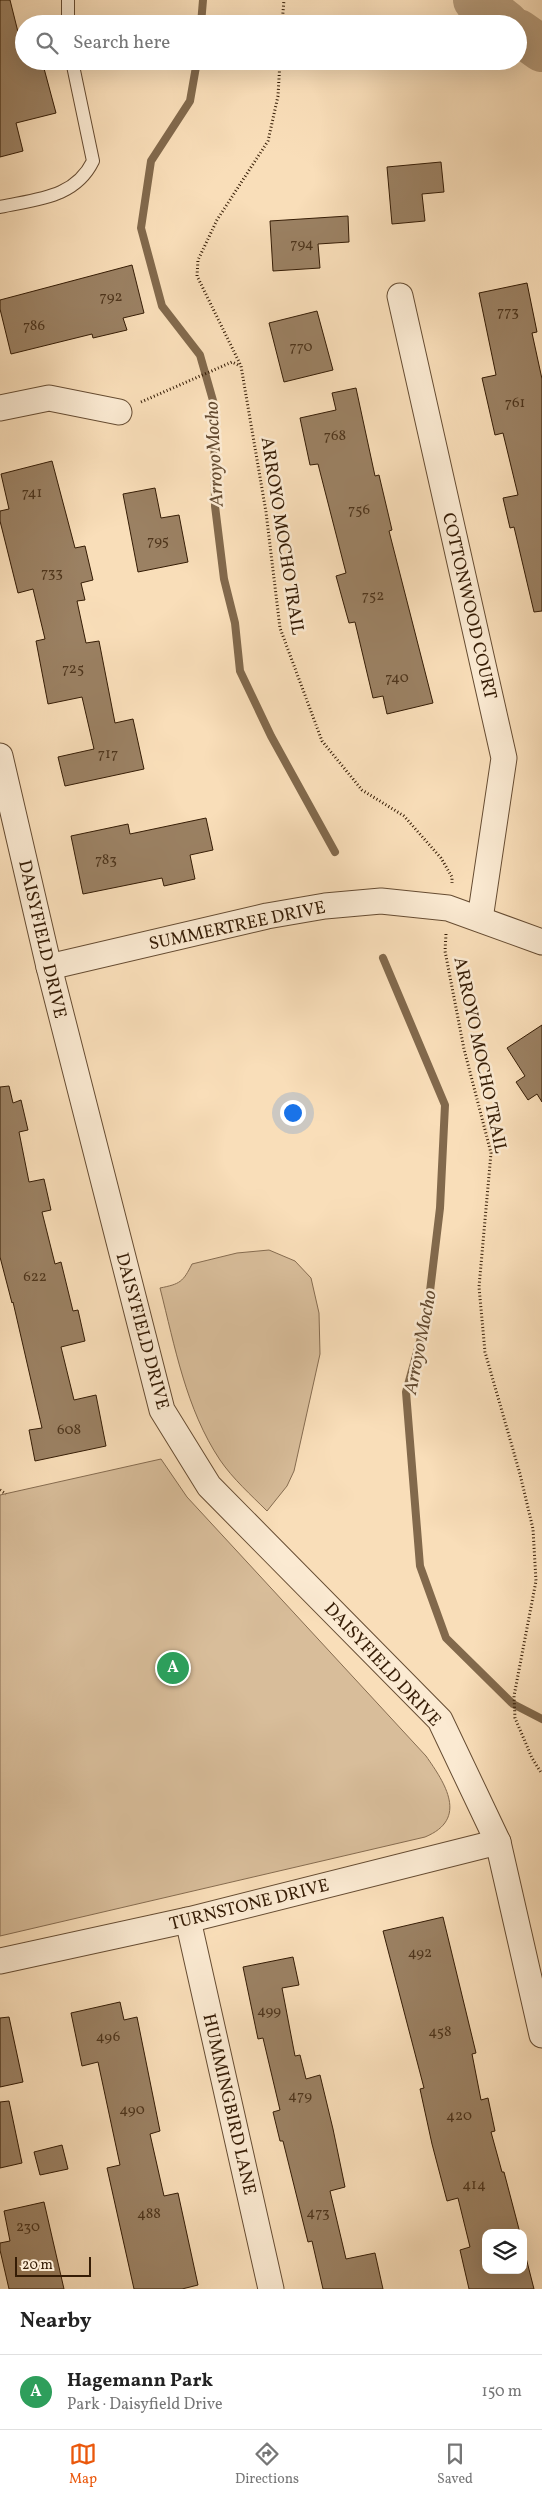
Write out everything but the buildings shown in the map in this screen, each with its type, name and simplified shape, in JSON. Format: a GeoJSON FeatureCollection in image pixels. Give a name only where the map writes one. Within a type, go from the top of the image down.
{"type":"FeatureCollection","features":[{"type":"Feature","properties":{"kind":"street","name":"COTTONWOOD COURT"},"geometry":{"type":"LineString","coordinates":[[400,296],[504,758],[480,919]]}},
{"type":"Feature","properties":{"kind":"street"},"geometry":{"type":"LineString","coordinates":[[0,408],[49,398],[118,412]]}},
{"type":"Feature","properties":{"kind":"street","name":"DAISYFIELD DRIVE"},"geometry":{"type":"LineString","coordinates":[[0,756],[49,967],[162,1410],[209,1486],[440,1720],[498,1842],[542,2036]]}},
{"type":"Feature","properties":{"kind":"street","name":"SUMMERTREE DRIVE"},"geometry":{"type":"LineString","coordinates":[[49,967],[267,916],[325,906],[381,901],[448,908],[542,942]]}},
{"type":"Feature","properties":{"kind":"street","name":"TURNSTONE DRIVE"},"geometry":{"type":"LineString","coordinates":[[0,1961],[188,1920],[498,1842]]}},
{"type":"Feature","properties":{"kind":"street","name":"HUMMINGBIRD LANE"},"geometry":{"type":"LineString","coordinates":[[188,1920],[271,2289]]}},
{"type":"Feature","properties":{"kind":"lane"},"geometry":{"type":"LineString","coordinates":[[68,0],[68,15]]}},
{"type":"Feature","properties":{"kind":"lane"},"geometry":{"type":"LineString","coordinates":[[0,207],[66,192],[87,172],[93,161],[74,70]]}},
{"type":"Feature","properties":{"kind":"path"},"geometry":{"type":"LineString","coordinates":[[283,15],[284,0]]}},
{"type":"Feature","properties":{"kind":"path","name":"ARROYO MOCHO TRAIL"},"geometry":{"type":"LineString","coordinates":[[279,70],[278,96],[268,141],[217,220],[198,260],[197,276],[241,366],[266,512],[280,628],[322,741],[362,790],[404,816],[441,858],[452,877],[445,951],[464,1049],[491,1153],[479,1287],[485,1352],[520,1474],[533,1529],[536,1581],[514,1696],[515,1718],[532,1758],[542,1774]]}},
{"type":"Feature","properties":{"kind":"path"},"geometry":{"type":"LineString","coordinates":[[118,412],[175,389],[232,362],[241,366]]}},
{"type":"Feature","properties":{"kind":"path"},"geometry":{"type":"LineString","coordinates":[[0,1490],[6,1494]]}},
{"type":"Feature","properties":{"kind":"shaded area"},"geometry":{"type":"Polygon","coordinates":[[[269,1250],[295,1261],[311,1278],[319,1313],[320,1354],[294,1471],[287,1486],[267,1511],[242,1487],[225,1467],[198,1420],[183,1377],[160,1288],[180,1281],[192,1264],[237,1253],[269,1250]]]}},
{"type":"Feature","properties":{"kind":"shaded area"},"geometry":{"type":"Polygon","coordinates":[[[161,1459],[187,1497],[426,1756],[446,1789],[450,1811],[446,1821],[438,1829],[425,1837],[0,1936],[0,1495],[161,1459]]]}},
{"type":"Feature","properties":{"kind":"waterway","name":"Arroyo Mocho"},"geometry":{"type":"LineString","coordinates":[[202,15],[203,0]]}},
{"type":"Feature","properties":{"kind":"waterway","name":"Arroyo Mocho"},"geometry":{"type":"LineString","coordinates":[[476,0],[495,15]]}},
{"type":"Feature","properties":{"kind":"waterway","name":"Arroyo Mocho"},"geometry":{"type":"LineString","coordinates":[[527,38],[542,49]]}},
{"type":"Feature","properties":{"kind":"waterway","name":"Arroyo Mocho"},"geometry":{"type":"LineString","coordinates":[[195,70],[190,101],[151,161],[141,228],[162,306],[200,355],[214,404],[215,506],[224,579],[235,623],[240,671],[271,736],[335,852]]}},
{"type":"Feature","properties":{"kind":"waterway","name":"Arroyo Mocho"},"geometry":{"type":"LineString","coordinates":[[383,958],[445,1105],[440,1208],[427,1316],[406,1392],[420,1566],[446,1638],[513,1704],[542,1719]]}},
{"type":"Feature","properties":{"kind":"place","name":"Hagemann Park"},"geometry":{"type":"Point","coordinates":[173,1668]}}]}
